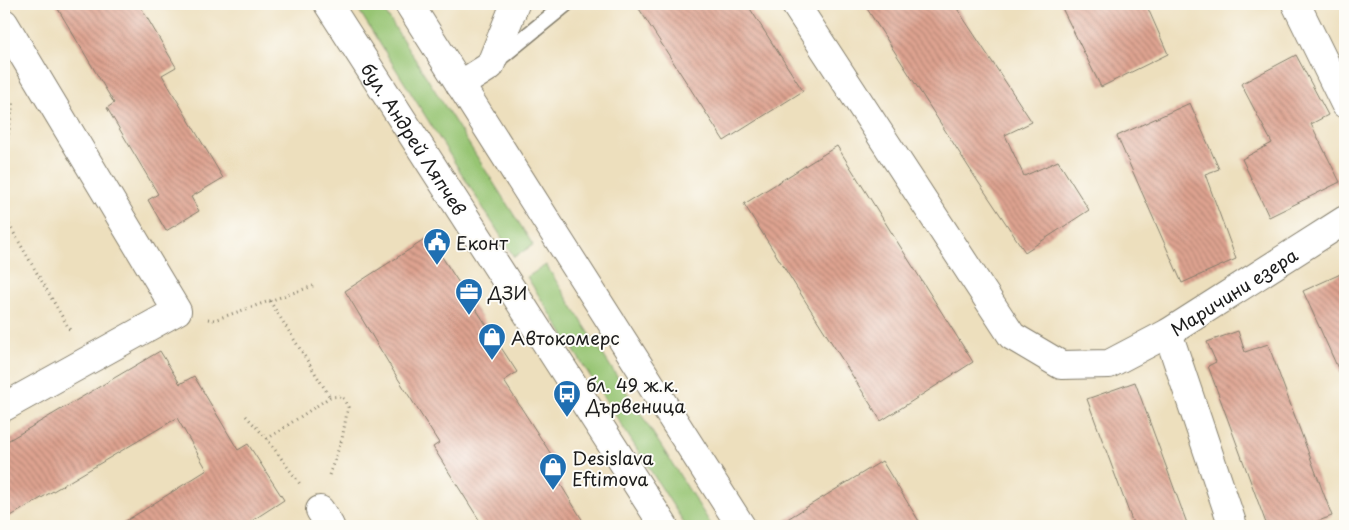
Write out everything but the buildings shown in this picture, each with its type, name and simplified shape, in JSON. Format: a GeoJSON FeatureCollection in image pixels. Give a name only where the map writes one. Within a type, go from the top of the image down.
{"type":"FeatureCollection","features":[{"type":"Feature","properties":{"kind":"street","name":"бул. Андрей Ляпчев"},"geometry":{"type":"LineString","coordinates":[[328,4],[664,526]]}},
{"type":"Feature","properties":{"kind":"street"},"geometry":{"type":"LineString","coordinates":[[409,4],[741,526]]}},
{"type":"Feature","properties":{"kind":"street"},"geometry":{"type":"LineString","coordinates":[[460,85],[490,66],[515,4]]}},
{"type":"Feature","properties":{"kind":"street"},"geometry":{"type":"LineString","coordinates":[[795,4],[1012,336],[1061,365],[1071,365],[1109,364],[1168,333]]}},
{"type":"Feature","properties":{"kind":"street"},"geometry":{"type":"LineString","coordinates":[[1296,4],[1345,104]]}},
{"type":"Feature","properties":{"kind":"street"},"geometry":{"type":"LineString","coordinates":[[4,24],[178,311],[4,407]]}},
{"type":"Feature","properties":{"kind":"street","name":"Маричини езера"},"geometry":{"type":"LineString","coordinates":[[1233,526],[1168,333],[1345,220]]}},
{"type":"Feature","properties":{"kind":"lane"},"geometry":{"type":"LineString","coordinates":[[490,66],[566,4]]}},
{"type":"Feature","properties":{"kind":"path"},"geometry":{"type":"LineString","coordinates":[[4,164],[20,51]]}},
{"type":"Feature","properties":{"kind":"path"},"geometry":{"type":"LineString","coordinates":[[4,216],[88,361]]}},
{"type":"Feature","properties":{"kind":"path"},"geometry":{"type":"LineString","coordinates":[[178,311],[214,320],[314,286]]}},
{"type":"Feature","properties":{"kind":"path"},"geometry":{"type":"LineString","coordinates":[[270,301],[330,397]]}},
{"type":"Feature","properties":{"kind":"path"},"geometry":{"type":"LineString","coordinates":[[267,438],[330,397],[342,396],[348,407],[342,439],[329,477],[325,518]]}},
{"type":"Feature","properties":{"kind":"path"},"geometry":{"type":"LineString","coordinates":[[246,416],[267,438],[325,518]]}},
{"type":"Feature","properties":{"kind":"green space"},"geometry":{"type":"Polygon","coordinates":[[[355,4],[380,4],[533,245],[514,257],[355,4]]]}},
{"type":"Feature","properties":{"kind":"green space"},"geometry":{"type":"Polygon","coordinates":[[[546,265],[712,526],[686,526],[527,277],[546,265]]]}},
{"type":"Feature","properties":{"kind":"place","name":"Еконт"},"geometry":{"type":"Point","coordinates":[437,266]}},
{"type":"Feature","properties":{"kind":"place","name":"ДЗИ"},"geometry":{"type":"Point","coordinates":[469,316]}},
{"type":"Feature","properties":{"kind":"place","name":"Автокомерс"},"geometry":{"type":"Point","coordinates":[492,361]}},
{"type":"Feature","properties":{"kind":"place","name":"бл. 49 ж.к. Дървеница"},"geometry":{"type":"Point","coordinates":[567,418]}},
{"type":"Feature","properties":{"kind":"place","name":"Desislava Eftimova"},"geometry":{"type":"Point","coordinates":[553,491]}}]}
